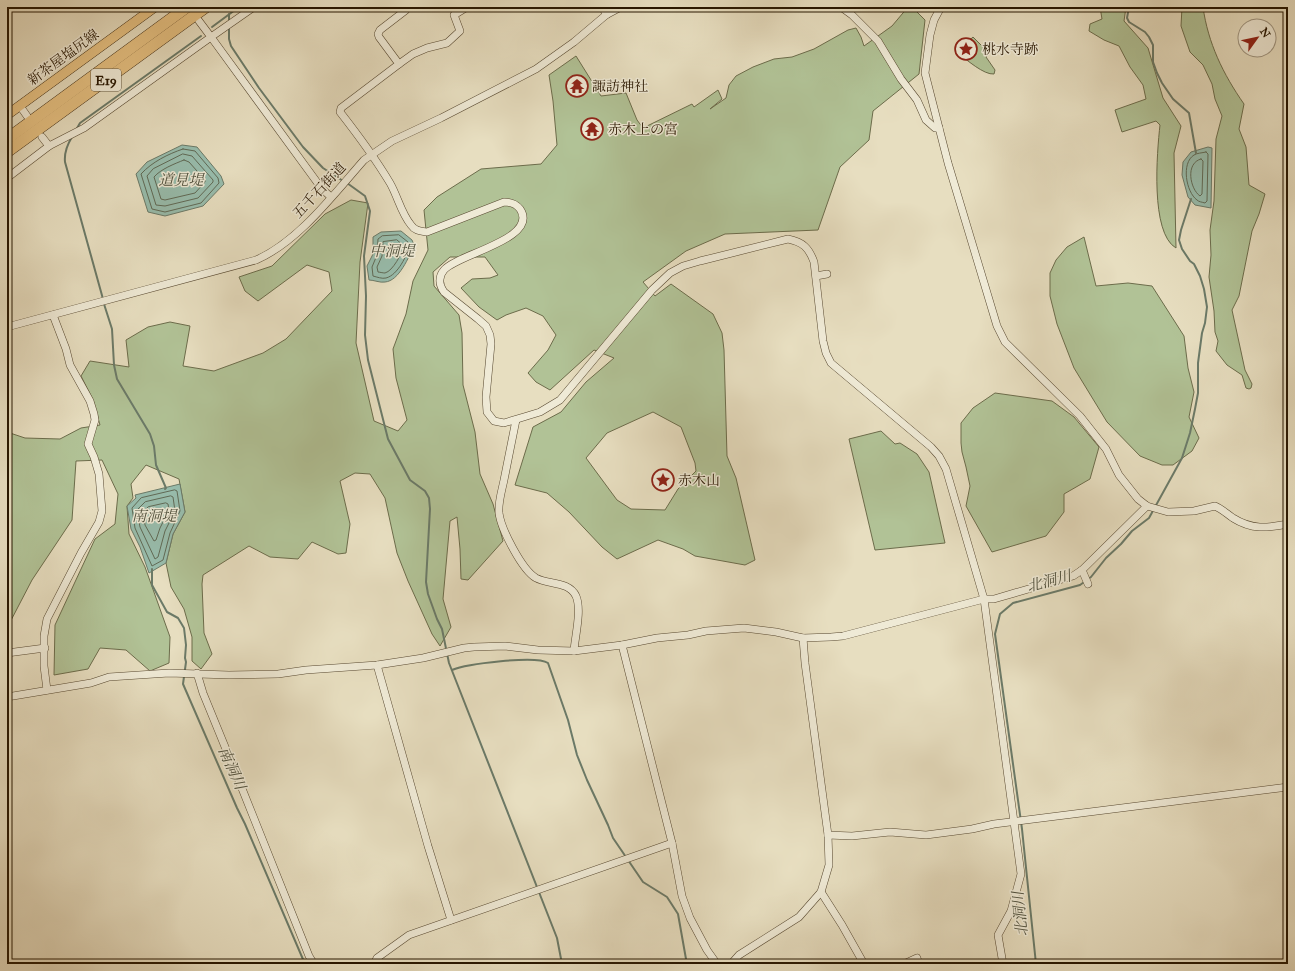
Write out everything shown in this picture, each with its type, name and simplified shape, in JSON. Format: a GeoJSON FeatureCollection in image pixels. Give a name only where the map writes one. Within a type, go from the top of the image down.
{"type":"FeatureCollection","features":[{"type":"Feature","properties":{"kind":"highway","name":"E19"},"geometry":{"type":"LineString","coordinates":[[7,140],[187,7]]}},
{"type":"Feature","properties":{"kind":"highway","name":"E19"},"geometry":{"type":"LineString","coordinates":[[7,152],[206,7]]}},
{"type":"Feature","properties":{"kind":"main road","name":"新茶屋塩尻線"},"geometry":{"type":"LineString","coordinates":[[7,116],[155,7]]}},
{"type":"Feature","properties":{"kind":"street"},"geometry":{"type":"LineString","coordinates":[[7,178],[49,146],[80,131],[254,7]]}},
{"type":"Feature","properties":{"kind":"street"},"geometry":{"type":"LineString","coordinates":[[399,64],[379,38],[378,34],[380,30],[406,10],[406,7]]}},
{"type":"Feature","properties":{"kind":"street"},"geometry":{"type":"LineString","coordinates":[[467,7],[454,15],[460,31],[452,39],[447,43],[427,48],[413,54],[341,108],[340,112],[372,154],[391,185],[406,219],[412,227],[418,231],[427,232],[504,202],[509,202],[520,209],[523,221],[517,231],[500,242],[449,265],[441,274],[440,281],[444,292],[486,326],[490,335],[491,344],[486,397],[487,412],[494,421],[504,422],[516,420],[540,412],[560,400],[652,290],[670,273],[683,266],[788,239],[795,240],[806,246],[814,262],[823,341],[826,354],[831,363],[931,447],[939,456],[946,469],[984,599],[1021,874],[1011,911],[998,935],[1003,964]]}},
{"type":"Feature","properties":{"kind":"street"},"geometry":{"type":"LineString","coordinates":[[603,7],[606,15]]}},
{"type":"Feature","properties":{"kind":"street","name":"五千石街道"},"geometry":{"type":"LineString","coordinates":[[7,327],[249,262],[269,254],[289,241],[364,160],[372,154],[392,141],[453,112],[536,69],[570,46],[606,15],[621,7]]}},
{"type":"Feature","properties":{"kind":"street"},"geometry":{"type":"LineString","coordinates":[[841,7],[852,15],[878,41],[917,100],[926,120],[935,128],[939,128]]}},
{"type":"Feature","properties":{"kind":"street"},"geometry":{"type":"LineString","coordinates":[[941,7],[934,20],[930,35],[925,73],[948,163],[997,326],[1005,342],[1080,416],[1106,449],[1119,475],[1135,495],[1147,506],[1168,512],[1194,511],[1215,506],[1244,524],[1256,527],[1288,524]]}},
{"type":"Feature","properties":{"kind":"street"},"geometry":{"type":"LineString","coordinates":[[199,21],[322,189],[331,197]]}},
{"type":"Feature","properties":{"kind":"street"},"geometry":{"type":"LineString","coordinates":[[20,106],[27,116]]}},
{"type":"Feature","properties":{"kind":"street"},"geometry":{"type":"LineString","coordinates":[[42,137],[49,146]]}},
{"type":"Feature","properties":{"kind":"street"},"geometry":{"type":"LineString","coordinates":[[816,276],[827,274]]}},
{"type":"Feature","properties":{"kind":"street"},"geometry":{"type":"LineString","coordinates":[[47,690],[44,666],[44,636],[47,619],[81,553],[99,522],[102,512],[99,474],[88,444],[95,420],[94,414],[90,401],[70,365],[66,349],[53,315]]}},
{"type":"Feature","properties":{"kind":"street"},"geometry":{"type":"LineString","coordinates":[[516,420],[500,498],[499,512],[501,522],[511,546],[529,573],[538,579],[564,585],[573,590],[577,597],[579,608],[574,651]]}},
{"type":"Feature","properties":{"kind":"street"},"geometry":{"type":"LineString","coordinates":[[7,697],[91,683],[109,677],[170,673],[229,675],[278,674],[306,670],[377,665],[423,658],[474,647],[505,646],[538,650],[574,651],[622,645],[657,638],[688,635],[706,631],[744,628],[776,632],[803,638],[831,638],[843,636],[984,599],[994,599],[1073,576],[1085,577],[1147,506]]}},
{"type":"Feature","properties":{"kind":"street"},"geometry":{"type":"LineString","coordinates":[[731,964],[739,955],[799,917],[821,892],[829,865],[828,835],[803,638]]}},
{"type":"Feature","properties":{"kind":"street"},"geometry":{"type":"LineString","coordinates":[[622,645],[672,843],[682,896],[690,918],[707,950],[717,964]]}},
{"type":"Feature","properties":{"kind":"street"},"geometry":{"type":"LineString","coordinates":[[7,653],[45,648]]}},
{"type":"Feature","properties":{"kind":"street"},"geometry":{"type":"LineString","coordinates":[[377,665],[428,846],[451,920]]}},
{"type":"Feature","properties":{"kind":"street"},"geometry":{"type":"LineString","coordinates":[[197,673],[202,693],[309,956],[314,964]]}},
{"type":"Feature","properties":{"kind":"street"},"geometry":{"type":"LineString","coordinates":[[828,835],[852,836],[890,832],[926,835],[1014,822],[1288,787]]}},
{"type":"Feature","properties":{"kind":"street"},"geometry":{"type":"LineString","coordinates":[[374,964],[377,958],[409,935],[672,843]]}},
{"type":"Feature","properties":{"kind":"street"},"geometry":{"type":"LineString","coordinates":[[821,892],[864,964]]}},
{"type":"Feature","properties":{"kind":"street"},"geometry":{"type":"LineString","coordinates":[[904,964],[917,958],[919,964]]}},
{"type":"Feature","properties":{"kind":"shaded area"},"geometry":{"type":"Polygon","coordinates":[[[908,7],[912,7],[925,20],[919,74],[873,111],[869,140],[840,167],[818,230],[725,234],[686,251],[643,282],[655,296],[671,284],[713,314],[722,333],[724,350],[727,456],[736,478],[755,560],[745,565],[695,556],[683,549],[658,540],[617,559],[602,547],[569,512],[547,493],[515,485],[533,427],[561,412],[586,382],[614,358],[594,350],[550,390],[536,382],[528,373],[548,350],[556,335],[543,316],[526,308],[497,320],[479,307],[461,288],[472,279],[490,278],[498,275],[485,257],[450,257],[433,272],[434,286],[459,315],[462,333],[463,385],[475,432],[480,474],[493,504],[503,541],[468,580],[461,579],[457,517],[450,521],[443,599],[451,627],[440,646],[432,634],[397,553],[385,498],[370,474],[355,473],[340,481],[350,524],[346,553],[338,554],[312,542],[298,559],[270,557],[249,546],[203,575],[204,633],[212,654],[201,669],[192,661],[192,637],[184,609],[171,587],[166,563],[173,534],[185,512],[179,479],[146,465],[131,484],[133,498],[127,506],[129,534],[145,567],[170,637],[169,663],[150,671],[126,650],[100,648],[88,669],[54,675],[55,625],[95,539],[115,524],[118,494],[102,460],[76,461],[72,520],[32,580],[7,628],[7,432],[25,438],[60,439],[81,428],[100,425],[93,400],[81,376],[90,361],[129,367],[126,340],[148,327],[170,322],[190,326],[183,366],[214,371],[263,353],[286,339],[332,291],[329,272],[307,265],[258,301],[245,291],[239,277],[272,266],[325,214],[351,200],[368,203],[360,262],[356,343],[374,421],[398,431],[407,420],[396,378],[393,349],[406,314],[413,281],[428,250],[424,210],[437,197],[481,169],[541,164],[557,145],[549,75],[576,56],[601,96],[626,93],[637,120],[643,128],[692,104],[694,107],[718,90],[722,99],[710,109],[726,98],[729,85],[736,76],[753,67],[774,59],[792,57],[814,49],[848,30],[856,28],[864,46],[892,26],[908,7]],[[653,412],[607,433],[586,458],[617,500],[631,509],[665,510],[678,489],[696,471],[695,463],[681,427],[653,412]]]}},
{"type":"Feature","properties":{"kind":"shaded area"},"geometry":{"type":"Polygon","coordinates":[[[1100,7],[1126,7],[1124,21],[1148,48],[1163,98],[1181,126],[1174,153],[1176,248],[1168,240],[1162,226],[1159,210],[1157,172],[1160,125],[1156,121],[1122,132],[1115,110],[1146,99],[1143,85],[1130,67],[1119,46],[1104,40],[1089,31],[1090,24],[1102,19],[1100,7]]]}},
{"type":"Feature","properties":{"kind":"shaded area"},"geometry":{"type":"Polygon","coordinates":[[[1182,7],[1203,7],[1205,20],[1213,46],[1223,70],[1244,104],[1239,129],[1246,147],[1249,185],[1265,194],[1252,231],[1239,296],[1232,310],[1245,370],[1252,384],[1251,388],[1249,389],[1246,388],[1242,375],[1227,365],[1216,351],[1218,341],[1215,332],[1214,311],[1209,277],[1211,255],[1210,230],[1214,201],[1216,139],[1222,116],[1215,99],[1212,84],[1203,65],[1190,52],[1181,26],[1182,7]]]}},
{"type":"Feature","properties":{"kind":"shaded area"},"geometry":{"type":"Polygon","coordinates":[[[973,37],[988,55],[986,57],[995,70],[994,74],[981,70],[959,54],[961,48],[973,37]]]}},
{"type":"Feature","properties":{"kind":"shaded area"},"geometry":{"type":"Polygon","coordinates":[[[1084,237],[1096,286],[1128,283],[1152,286],[1184,336],[1188,368],[1194,392],[1189,417],[1199,438],[1192,451],[1173,465],[1162,465],[1140,456],[1107,422],[1074,368],[1057,324],[1050,296],[1050,273],[1056,260],[1067,247],[1084,237]]]}},
{"type":"Feature","properties":{"kind":"shaded area"},"geometry":{"type":"Polygon","coordinates":[[[995,393],[1052,401],[1074,417],[1099,447],[1090,479],[1064,494],[1064,512],[1046,536],[992,552],[966,506],[970,486],[962,452],[961,423],[973,408],[995,393]]]}},
{"type":"Feature","properties":{"kind":"shaded area"},"geometry":{"type":"Polygon","coordinates":[[[881,431],[895,444],[900,443],[917,454],[929,472],[945,543],[875,550],[849,439],[881,431]]]}},
{"type":"Feature","properties":{"kind":"water","name":"道見堤"},"geometry":{"type":"Polygon","coordinates":[[[182,145],[197,147],[221,176],[224,184],[203,206],[165,216],[148,212],[136,174],[147,162],[182,145]]]}},
{"type":"Feature","properties":{"kind":"water"},"geometry":{"type":"Polygon","coordinates":[[[1208,147],[1212,148],[1211,208],[1195,205],[1188,197],[1182,175],[1183,162],[1191,152],[1208,147]]]}},
{"type":"Feature","properties":{"kind":"water","name":"中洞堤"},"geometry":{"type":"Polygon","coordinates":[[[401,231],[412,240],[414,245],[403,268],[390,281],[383,282],[369,280],[367,266],[373,254],[373,237],[381,232],[401,231]]]}},
{"type":"Feature","properties":{"kind":"water","name":"南洞堤"},"geometry":{"type":"Polygon","coordinates":[[[180,484],[185,512],[173,534],[166,563],[149,573],[140,547],[131,529],[127,506],[136,498],[135,495],[180,484]]]}},
{"type":"Feature","properties":{"kind":"waterway"},"geometry":{"type":"LineString","coordinates":[[212,27],[239,7]]}},
{"type":"Feature","properties":{"kind":"waterway","name":"北洞川"},"geometry":{"type":"LineString","coordinates":[[1129,7],[1127,18],[1129,22],[1145,32],[1153,45],[1153,62],[1162,83],[1173,99],[1189,113],[1196,153]]}},
{"type":"Feature","properties":{"kind":"waterway"},"geometry":{"type":"LineString","coordinates":[[229,14],[229,21]]}},
{"type":"Feature","properties":{"kind":"waterway"},"geometry":{"type":"LineString","coordinates":[[229,27],[229,39],[231,46],[259,88],[303,147],[323,168],[343,181]]}},
{"type":"Feature","properties":{"kind":"waterway"},"geometry":{"type":"LineString","coordinates":[[76,130],[80,123],[201,36]]}},
{"type":"Feature","properties":{"kind":"waterway"},"geometry":{"type":"LineString","coordinates":[[72,137],[66,149],[65,162],[103,299]]}},
{"type":"Feature","properties":{"kind":"waterway"},"geometry":{"type":"LineString","coordinates":[[347,183],[365,196],[370,211],[364,256],[366,296],[365,335],[368,360],[388,439],[410,480],[425,491],[429,498],[430,509],[426,582],[428,594],[442,629],[449,663],[557,938],[562,964]]}},
{"type":"Feature","properties":{"kind":"waterway","name":"北洞川"},"geometry":{"type":"LineString","coordinates":[[1036,964],[1022,829],[995,634],[1000,614],[1013,603],[1080,585],[1091,577],[1106,558],[1132,531],[1149,518],[1182,458],[1190,433],[1198,393],[1198,363],[1207,307],[1200,276],[1194,264],[1190,261],[1182,249],[1179,240],[1191,199]]}},
{"type":"Feature","properties":{"kind":"waterway"},"geometry":{"type":"LineString","coordinates":[[104,304],[112,329],[114,365],[117,379],[150,434],[154,446],[156,465],[166,488],[165,489]]}},
{"type":"Feature","properties":{"kind":"waterway","name":"南洞川"},"geometry":{"type":"LineString","coordinates":[[152,569],[152,585],[167,612],[178,618],[184,628],[186,662],[183,684],[305,964]]}},
{"type":"Feature","properties":{"kind":"waterway"},"geometry":{"type":"LineString","coordinates":[[452,670],[471,665],[501,661],[530,660],[548,663],[568,720],[577,755],[613,838],[643,882],[667,897],[678,914],[686,964]]}},
{"type":"Feature","properties":{"kind":"place","name":"桃水寺跡"},"geometry":{"type":"Point","coordinates":[966,49]}},
{"type":"Feature","properties":{"kind":"place","name":"諏訪神社"},"geometry":{"type":"Point","coordinates":[577,86]}},
{"type":"Feature","properties":{"kind":"place","name":"赤木上の宮"},"geometry":{"type":"Point","coordinates":[592,129]}},
{"type":"Feature","properties":{"kind":"place","name":"赤木山"},"geometry":{"type":"Point","coordinates":[663,480]}}]}
